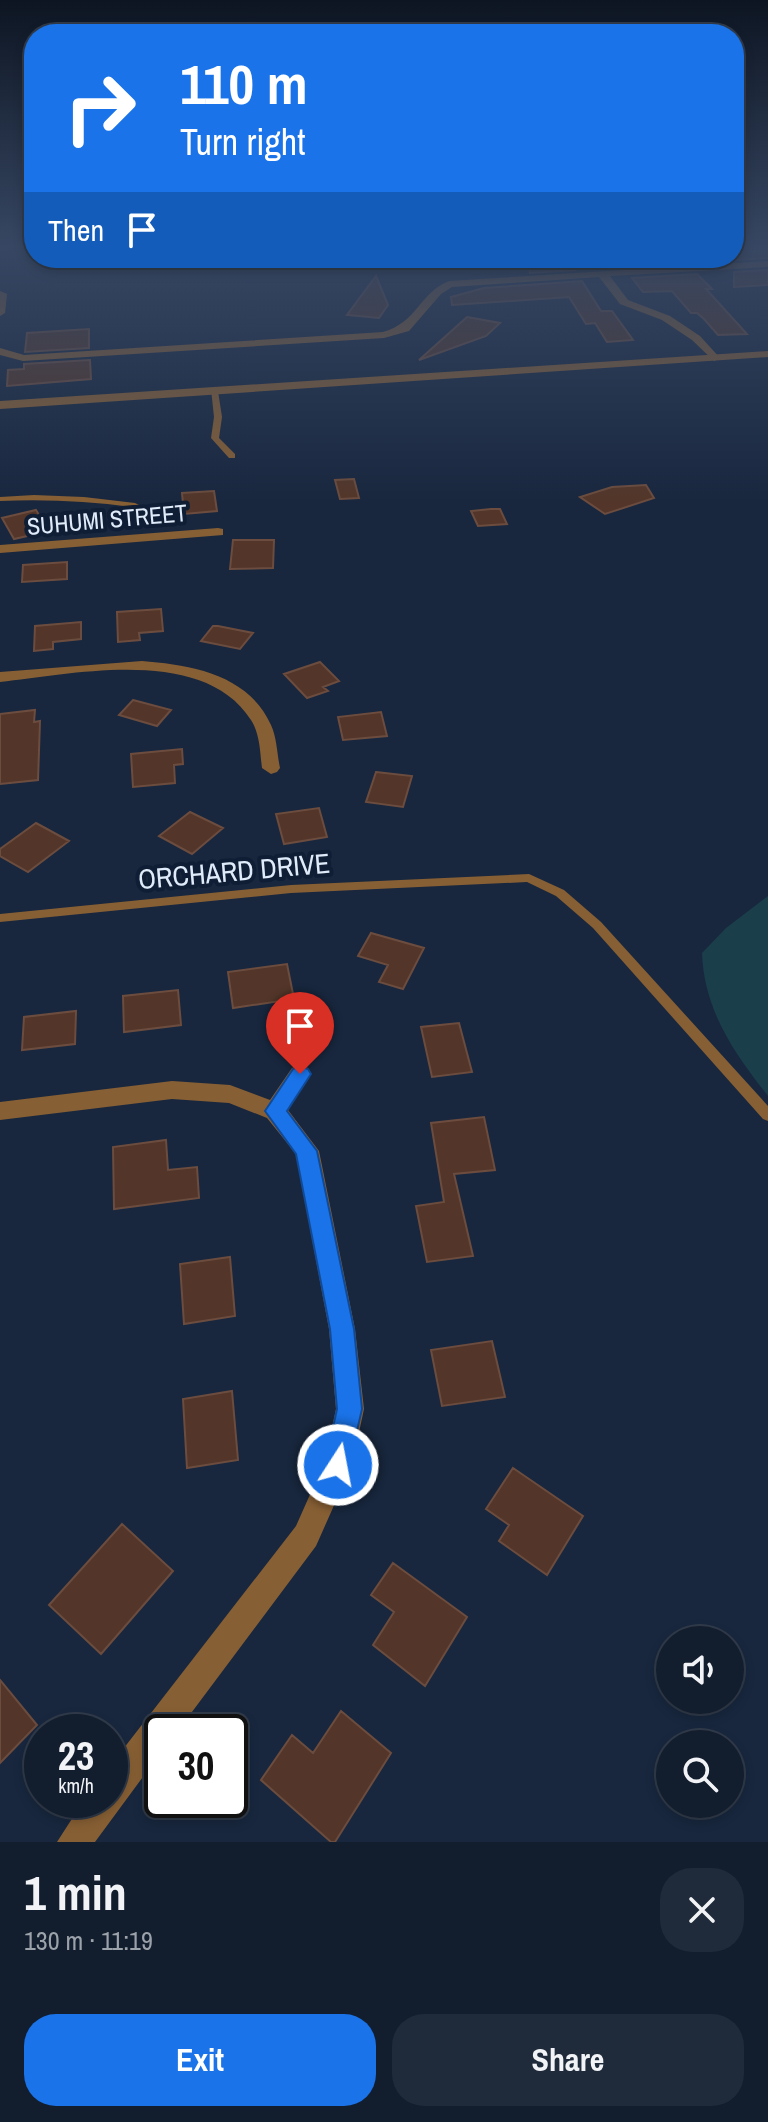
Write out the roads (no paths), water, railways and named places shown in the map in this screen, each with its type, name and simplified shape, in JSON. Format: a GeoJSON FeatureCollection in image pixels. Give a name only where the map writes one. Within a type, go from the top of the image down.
{"type":"FeatureCollection","features":[{"type":"Feature","properties":{"kind":"street"},"geometry":{"type":"LineString","coordinates":[[0,351],[23,358],[384,335],[398,331]]}},
{"type":"Feature","properties":{"kind":"street"},"geometry":{"type":"LineString","coordinates":[[694,359],[681,340],[683,331],[696,338],[714,358]]}},
{"type":"Feature","properties":{"kind":"street"},"geometry":{"type":"LineString","coordinates":[[0,405],[768,354]]}},
{"type":"Feature","properties":{"kind":"street","name":"SUHUMI STREET"},"geometry":{"type":"LineString","coordinates":[[0,549],[218,532]]}},
{"type":"Feature","properties":{"kind":"street"},"geometry":{"type":"LineString","coordinates":[[0,677],[125,666],[163,666],[199,674],[247,701],[260,720],[271,768]]}},
{"type":"Feature","properties":{"kind":"street"},"geometry":{"type":"LineString","coordinates":[[275,1111],[300,1074]]}},
{"type":"Feature","properties":{"kind":"street"},"geometry":{"type":"LineString","coordinates":[[0,1111],[172,1090],[230,1094],[275,1111],[307,1151],[342,1329],[350,1409],[338,1465],[306,1536],[128,1769]]}},
{"type":"Feature","properties":{"kind":"street"},"geometry":{"type":"LineString","coordinates":[[74,1842],[92,1818]]}},
{"type":"Feature","properties":{"kind":"lane"},"geometry":{"type":"LineString","coordinates":[[214,391],[218,417],[215,438],[232,456]]}},
{"type":"Feature","properties":{"kind":"lane"},"geometry":{"type":"LineString","coordinates":[[0,499],[41,496],[117,502],[135,505],[139,517]]}},
{"type":"Feature","properties":{"kind":"lane","name":"ORCHARD DRIVE"},"geometry":{"type":"LineString","coordinates":[[0,918],[291,889],[529,878],[560,893],[597,925],[768,1115]]}},
{"type":"Feature","properties":{"kind":"water"},"geometry":{"type":"Polygon","coordinates":[[[768,896],[768,1096],[723,1030],[708,993],[702,953],[726,928],[768,896]]]}}]}
